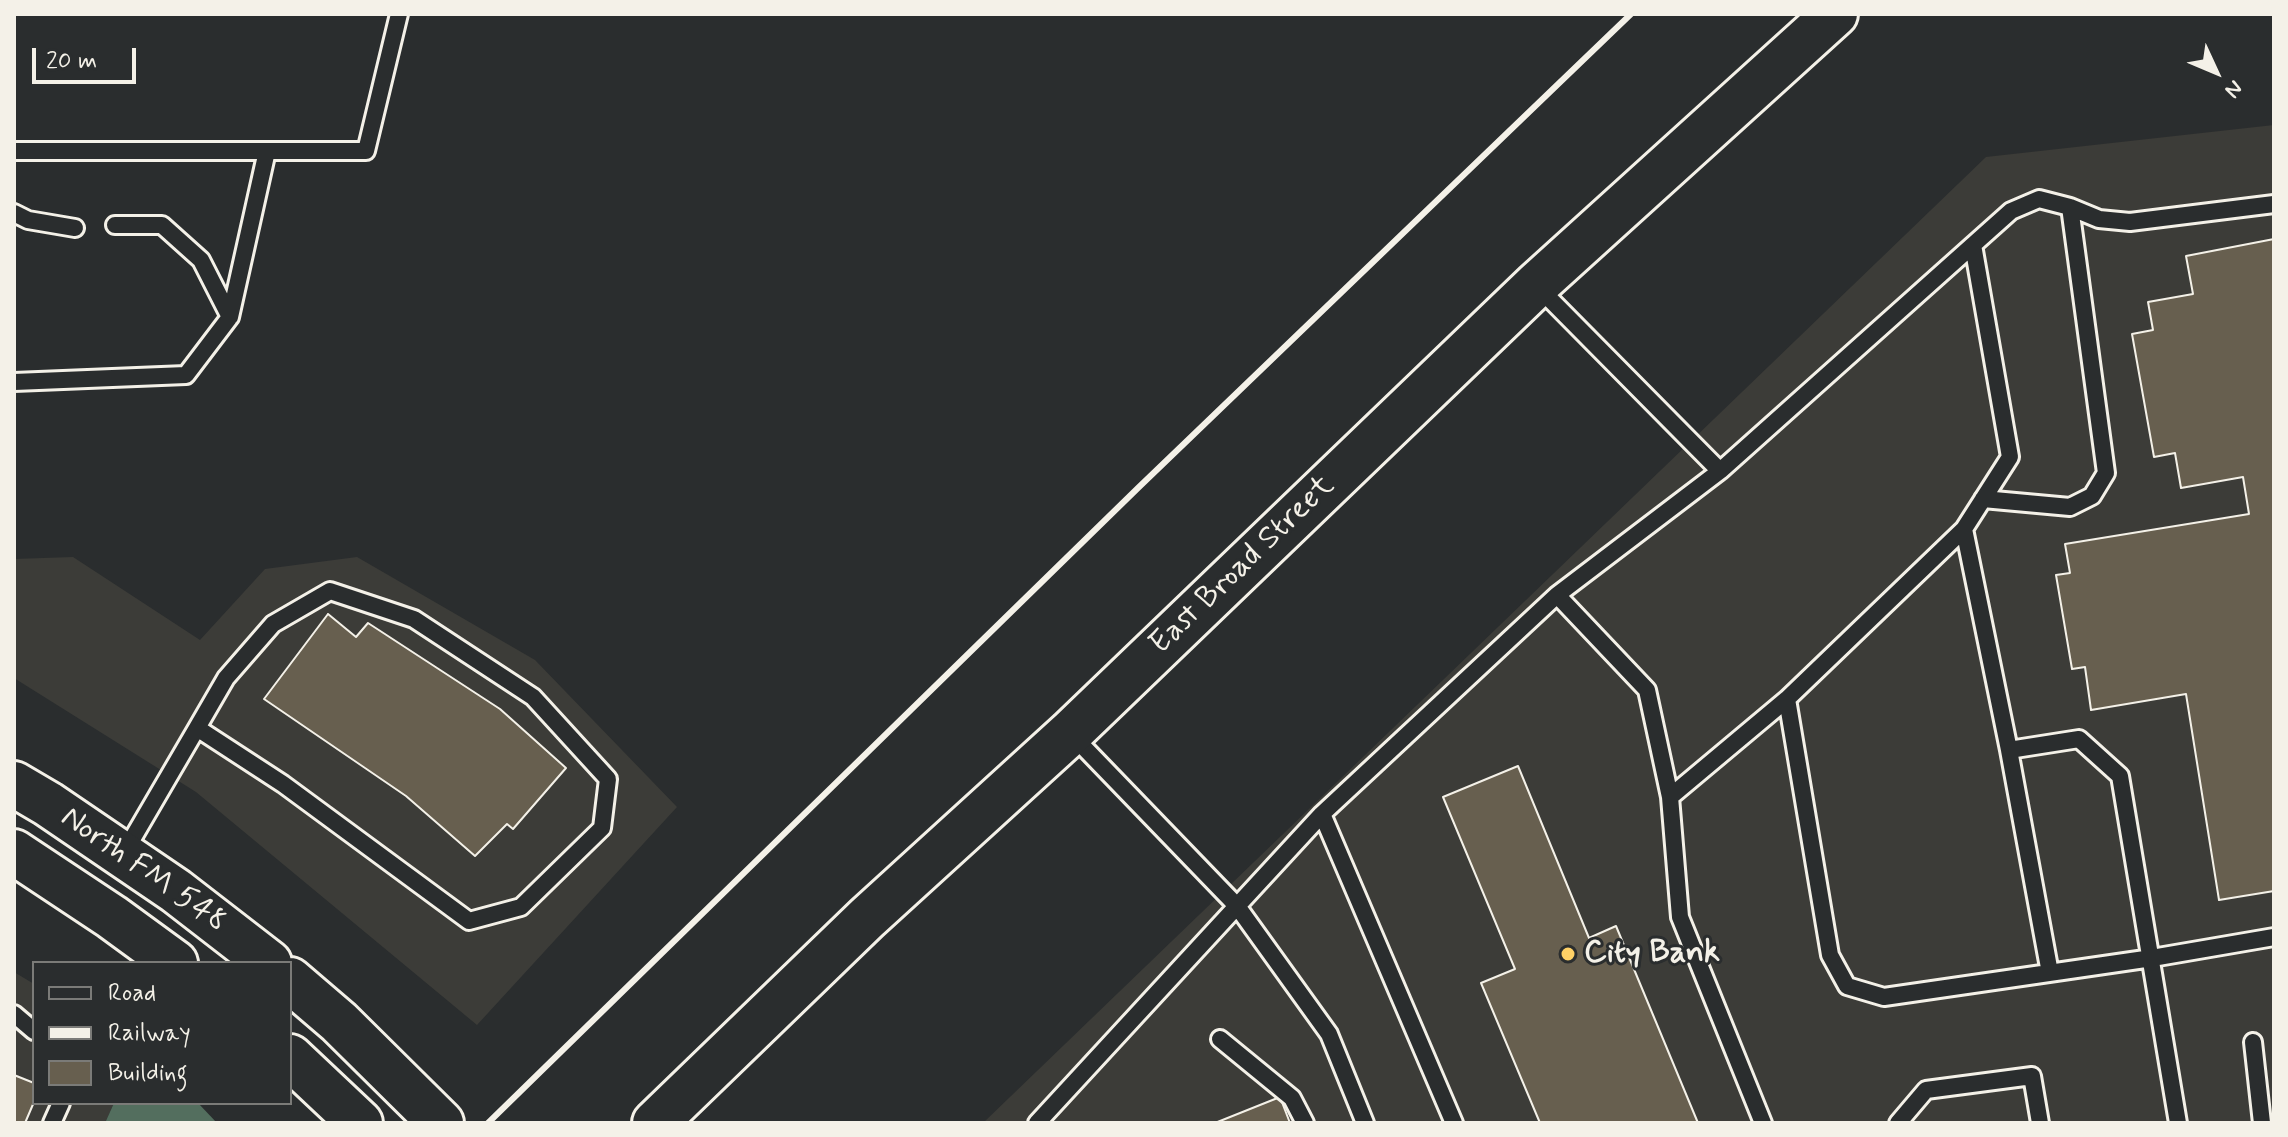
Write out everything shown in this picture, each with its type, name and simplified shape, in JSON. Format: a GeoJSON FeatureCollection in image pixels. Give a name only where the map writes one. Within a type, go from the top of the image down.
{"type":"FeatureCollection","features":[{"type":"Feature","properties":{"kind":"main road","name":"East Broad Street"},"geometry":{"type":"LineString","coordinates":[[655,1123],[867,918],[1070,733],[1536,285],[1835,14]]}},
{"type":"Feature","properties":{"kind":"main road","name":"North FM 548"},"geometry":{"type":"LineString","coordinates":[[14,784],[176,891],[266,961]]}},
{"type":"Feature","properties":{"kind":"main road","name":"North FM 548"},"geometry":{"type":"LineString","coordinates":[[19,859],[112,917],[172,961]]}},
{"type":"Feature","properties":{"kind":"main road"},"geometry":{"type":"LineString","coordinates":[[292,982],[359,1041],[441,1123]]}},
{"type":"Feature","properties":{"kind":"main road"},"geometry":{"type":"LineString","coordinates":[[292,1059],[360,1123]]}},
{"type":"Feature","properties":{"kind":"lane"},"geometry":{"type":"LineString","coordinates":[[14,151],[366,151],[399,14]]}},
{"type":"Feature","properties":{"kind":"lane"},"geometry":{"type":"LineString","coordinates":[[14,382],[186,375],[230,317],[267,151]]}},
{"type":"Feature","properties":{"kind":"lane"},"geometry":{"type":"LineString","coordinates":[[1040,1122],[1322,814],[1557,595],[1720,471],[2011,211],[2039,199],[2099,219],[2130,222],[2274,204]]}},
{"type":"Feature","properties":{"kind":"lane"},"geometry":{"type":"LineString","coordinates":[[1983,499],[2070,507],[2092,496],[2106,473],[2070,207]]}},
{"type":"Feature","properties":{"kind":"lane"},"geometry":{"type":"LineString","coordinates":[[14,213],[28,220],[75,228]]}},
{"type":"Feature","properties":{"kind":"lane"},"geometry":{"type":"LineString","coordinates":[[115,225],[162,225],[201,260],[230,317]]}},
{"type":"Feature","properties":{"kind":"lane"},"geometry":{"type":"LineString","coordinates":[[1670,797],[1787,699],[1964,529],[2010,457],[1973,245]]}},
{"type":"Feature","properties":{"kind":"lane"},"geometry":{"type":"LineString","coordinates":[[1536,285],[1720,471]]}},
{"type":"Feature","properties":{"kind":"lane"},"geometry":{"type":"LineString","coordinates":[[1964,529],[2050,973]]}},
{"type":"Feature","properties":{"kind":"lane"},"geometry":{"type":"LineString","coordinates":[[123,854],[226,678],[273,624],[330,591],[414,619],[533,697],[608,779],[602,828],[521,907],[469,921],[283,784],[197,728]]}},
{"type":"Feature","properties":{"kind":"lane"},"geometry":{"type":"LineString","coordinates":[[1557,595],[1647,690],[1670,797],[1680,917],[1763,1123]]}},
{"type":"Feature","properties":{"kind":"lane"},"geometry":{"type":"LineString","coordinates":[[1787,699],[1830,955],[1847,986],[1884,997],[2274,937]]}},
{"type":"Feature","properties":{"kind":"lane"},"geometry":{"type":"LineString","coordinates":[[1070,733],[1237,906],[1329,1034],[1365,1123]]}},
{"type":"Feature","properties":{"kind":"lane"},"geometry":{"type":"LineString","coordinates":[[2009,750],[2079,739],[2120,776],[2178,1123]]}},
{"type":"Feature","properties":{"kind":"lane"},"geometry":{"type":"LineString","coordinates":[[1322,814],[1454,1123]]}},
{"type":"Feature","properties":{"kind":"lane"},"geometry":{"type":"LineString","coordinates":[[14,1014],[32,1029]]}},
{"type":"Feature","properties":{"kind":"lane"},"geometry":{"type":"LineString","coordinates":[[1220,1039],[1292,1098],[1305,1123]]}},
{"type":"Feature","properties":{"kind":"lane"},"geometry":{"type":"LineString","coordinates":[[2253,1042],[2262,1123]]}},
{"type":"Feature","properties":{"kind":"lane"},"geometry":{"type":"LineString","coordinates":[[1898,1123],[1926,1090],[2032,1076],[2040,1123]]}},
{"type":"Feature","properties":{"kind":"shaded area"},"geometry":{"type":"Polygon","coordinates":[[[2274,125],[2274,1123],[983,1123],[1986,157],[2274,125]]]}},
{"type":"Feature","properties":{"kind":"shaded area"},"geometry":{"type":"Polygon","coordinates":[[[73,557],[200,640],[265,569],[357,557],[535,660],[677,807],[477,1025],[196,792],[14,678],[14,559],[73,557]]]}},
{"type":"Feature","properties":{"kind":"shaded area"},"geometry":{"type":"Polygon","coordinates":[[[14,972],[32,983],[32,1105],[113,1105],[105,1123],[14,1123],[14,972]]]}},
{"type":"Feature","properties":{"kind":"green space"},"geometry":{"type":"Polygon","coordinates":[[[113,1105],[200,1105],[217,1123],[105,1123],[113,1105]]]}},
{"type":"Feature","properties":{"kind":"building"},"geometry":{"type":"Polygon","coordinates":[[[2274,239],[2274,891],[2219,900],[2186,694],[2091,710],[2085,667],[2072,669],[2056,575],[2070,573],[2065,544],[2249,514],[2243,477],[2181,488],[2175,453],[2154,457],[2132,334],[2153,330],[2148,302],[2193,294],[2186,256],[2274,239]]]}},
{"type":"Feature","properties":{"kind":"building"},"geometry":{"type":"Polygon","coordinates":[[[328,614],[356,637],[368,623],[500,709],[566,768],[513,829],[507,824],[475,856],[406,796],[264,699],[328,614]]]}},
{"type":"Feature","properties":{"kind":"building","name":"City Bank"},"geometry":{"type":"Polygon","coordinates":[[[1518,766],[1589,938],[1616,926],[1698,1123],[1540,1123],[1481,983],[1515,969],[1443,797],[1518,766]]]}},
{"type":"Feature","properties":{"kind":"building"},"geometry":{"type":"Polygon","coordinates":[[[14,1075],[32,1082],[33,1105],[25,1123],[14,1123],[14,1075]]]}},
{"type":"Feature","properties":{"kind":"building"},"geometry":{"type":"Polygon","coordinates":[[[1280,1097],[1290,1123],[1215,1123],[1280,1097]]]}},
{"type":"Feature","properties":{"kind":"railway"},"geometry":{"type":"LineString","coordinates":[[488,1123],[1139,487],[1631,14]]}},
{"type":"Feature","properties":{"kind":"place","name":"City Bank"},"geometry":{"type":"Point","coordinates":[1568,954]}}]}
